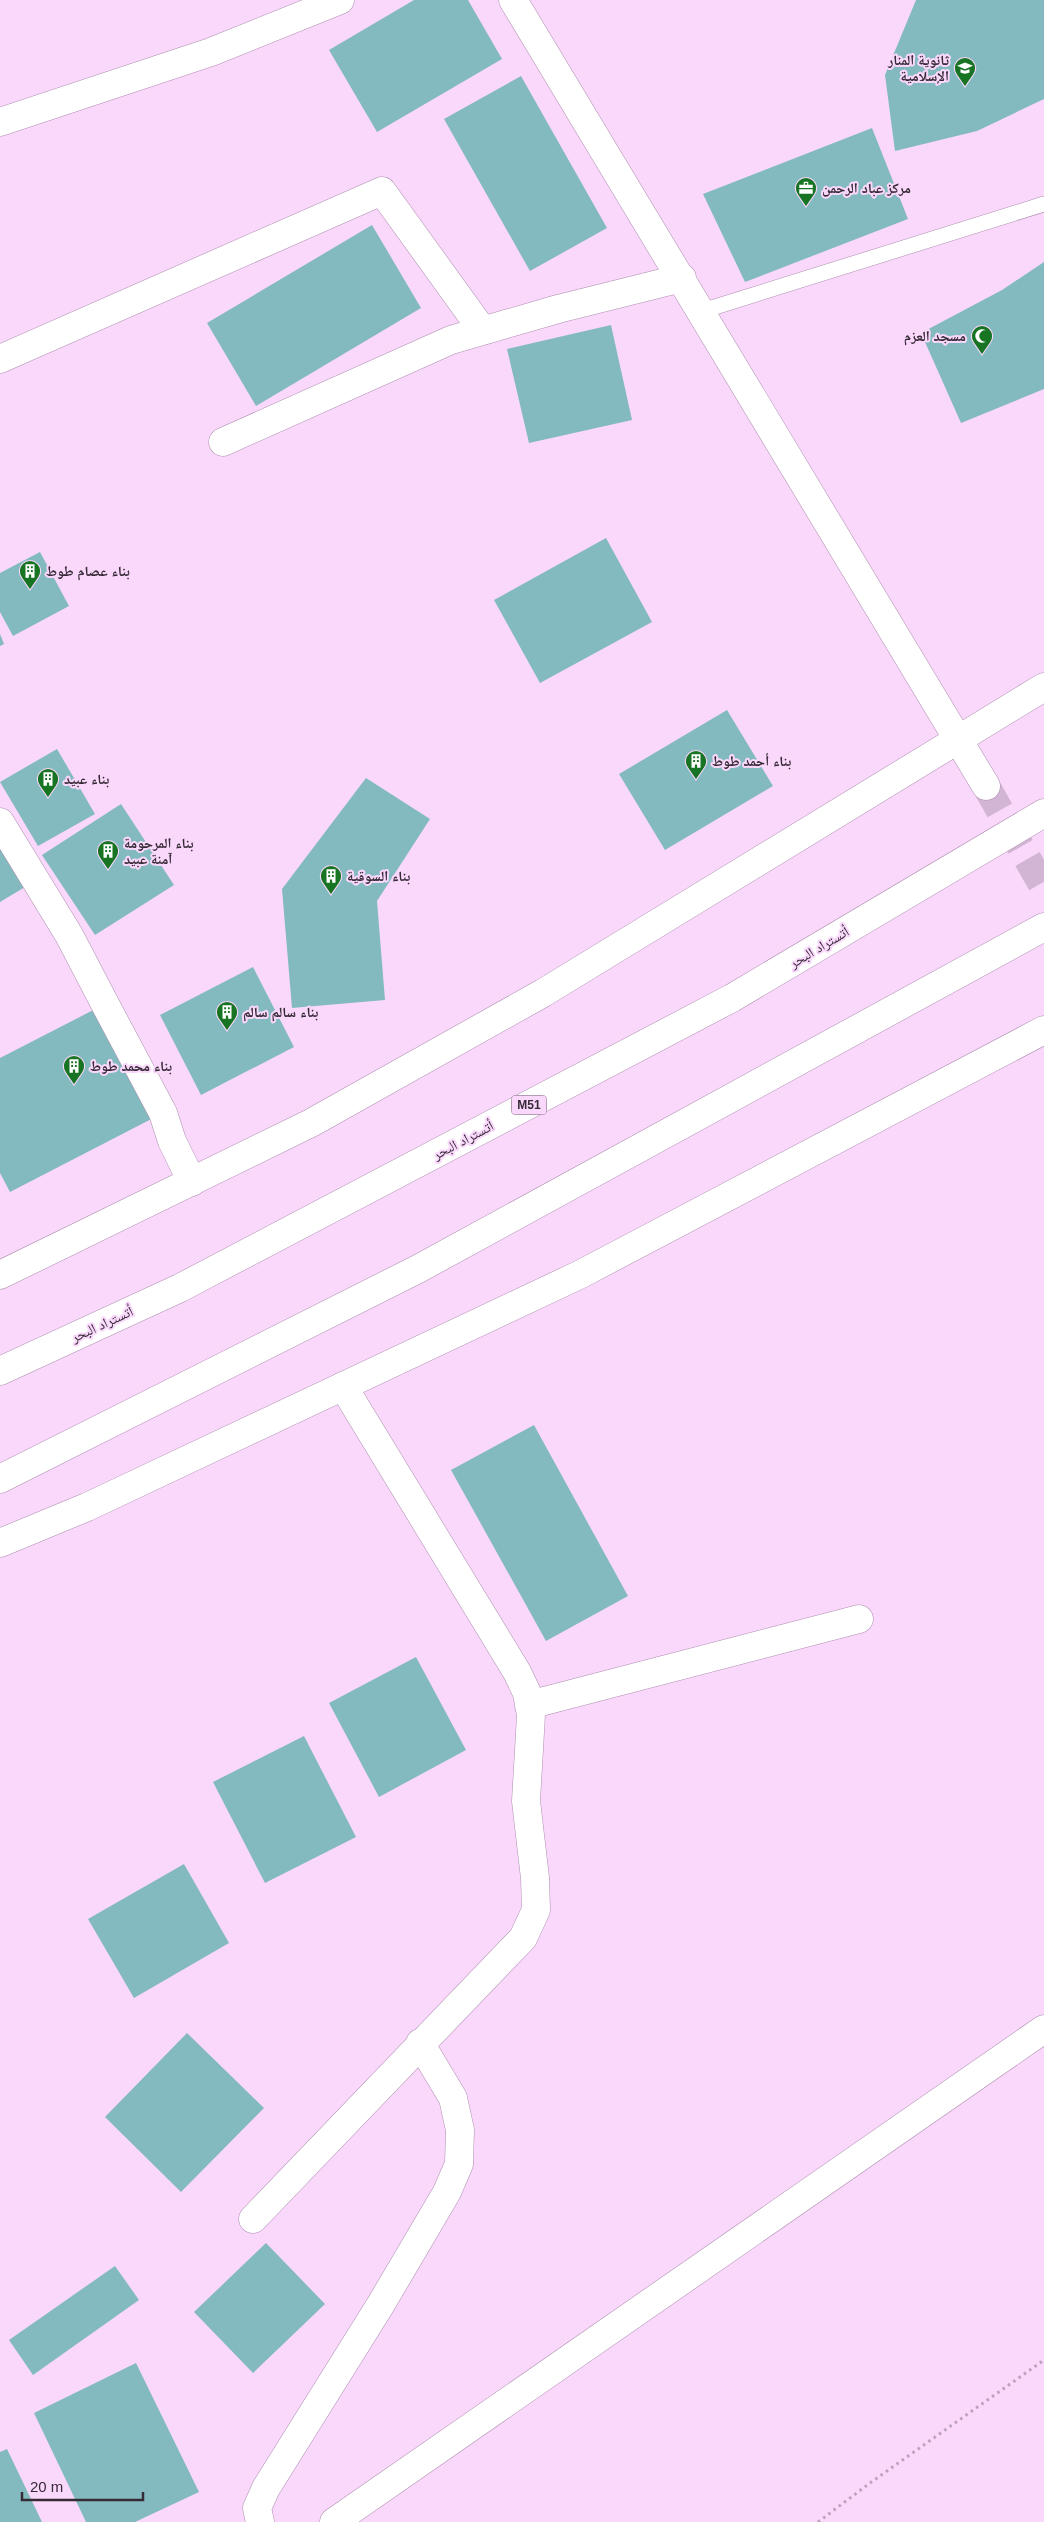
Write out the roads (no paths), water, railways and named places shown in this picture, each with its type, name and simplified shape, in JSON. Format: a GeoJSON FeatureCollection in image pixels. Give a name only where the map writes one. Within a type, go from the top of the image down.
{"type":"FeatureCollection","features":[{"type":"Feature","properties":{"kind":"main road"},"geometry":{"type":"LineString","coordinates":[[0,122],[211,52],[340,0]]}},
{"type":"Feature","properties":{"kind":"main road"},"geometry":{"type":"LineString","coordinates":[[513,0],[702,311],[986,786]]}},
{"type":"Feature","properties":{"kind":"main road"},"geometry":{"type":"LineString","coordinates":[[0,359],[382,192],[483,331]]}},
{"type":"Feature","properties":{"kind":"main road"},"geometry":{"type":"LineString","coordinates":[[223,442],[451,340],[682,278]]}},
{"type":"Feature","properties":{"kind":"main road"},"geometry":{"type":"LineString","coordinates":[[0,1275],[311,1124],[543,993],[1044,687]]}},
{"type":"Feature","properties":{"kind":"main road","name":"أتستراد البحر"},"geometry":{"type":"LineString","coordinates":[[0,1371],[180,1288],[732,998],[1044,813]]}},
{"type":"Feature","properties":{"kind":"main road"},"geometry":{"type":"LineString","coordinates":[[0,822],[69,936],[163,1113],[172,1141],[192,1182]]}},
{"type":"Feature","properties":{"kind":"main road"},"geometry":{"type":"LineString","coordinates":[[0,1479],[418,1269],[1044,927]]}},
{"type":"Feature","properties":{"kind":"main road"},"geometry":{"type":"LineString","coordinates":[[0,1543],[87,1507],[581,1274],[1044,1030]]}},
{"type":"Feature","properties":{"kind":"main road"},"geometry":{"type":"LineString","coordinates":[[253,2219],[420,2043],[523,1938],[536,1910],[535,1878],[526,1800],[530,1740],[527,1693],[518,1672],[343,1386]]}},
{"type":"Feature","properties":{"kind":"main road"},"geometry":{"type":"LineString","coordinates":[[529,1705],[859,1619]]}},
{"type":"Feature","properties":{"kind":"main road"},"geometry":{"type":"LineString","coordinates":[[334,2522],[1044,2030]]}},
{"type":"Feature","properties":{"kind":"main road"},"geometry":{"type":"LineString","coordinates":[[260,2522],[257,2508],[266,2488],[386,2295],[447,2192],[459,2164],[460,2130],[453,2098],[420,2043]]}},
{"type":"Feature","properties":{"kind":"lane"},"geometry":{"type":"LineString","coordinates":[[702,311],[1044,204]]}},
{"type":"Feature","properties":{"kind":"tunnel"},"geometry":{"type":"LineString","coordinates":[[986,786],[1044,888]]}},
{"type":"Feature","properties":{"kind":"place","name":"ثانوية المنار الإسلامية"},"geometry":{"type":"Point","coordinates":[965,87]}},
{"type":"Feature","properties":{"kind":"place","name":"مركز عباد الرحمن"},"geometry":{"type":"Point","coordinates":[806,207]}},
{"type":"Feature","properties":{"kind":"place","name":"مسجد العزم"},"geometry":{"type":"Point","coordinates":[982,355]}},
{"type":"Feature","properties":{"kind":"place","name":"بناء عصام طوط"},"geometry":{"type":"Point","coordinates":[30,590]}},
{"type":"Feature","properties":{"kind":"place","name":"بناء أحمد طوط"},"geometry":{"type":"Point","coordinates":[696,780]}},
{"type":"Feature","properties":{"kind":"place","name":"بناء عبيد"},"geometry":{"type":"Point","coordinates":[48,798]}},
{"type":"Feature","properties":{"kind":"place","name":"بناء المرحومة آمنة عبيد"},"geometry":{"type":"Point","coordinates":[108,870]}},
{"type":"Feature","properties":{"kind":"place","name":"بناء السوقية"},"geometry":{"type":"Point","coordinates":[331,895]}},
{"type":"Feature","properties":{"kind":"place","name":"بناء سالم سالم"},"geometry":{"type":"Point","coordinates":[227,1031]}},
{"type":"Feature","properties":{"kind":"place","name":"بناء محمد طوط"},"geometry":{"type":"Point","coordinates":[74,1085]}}]}
